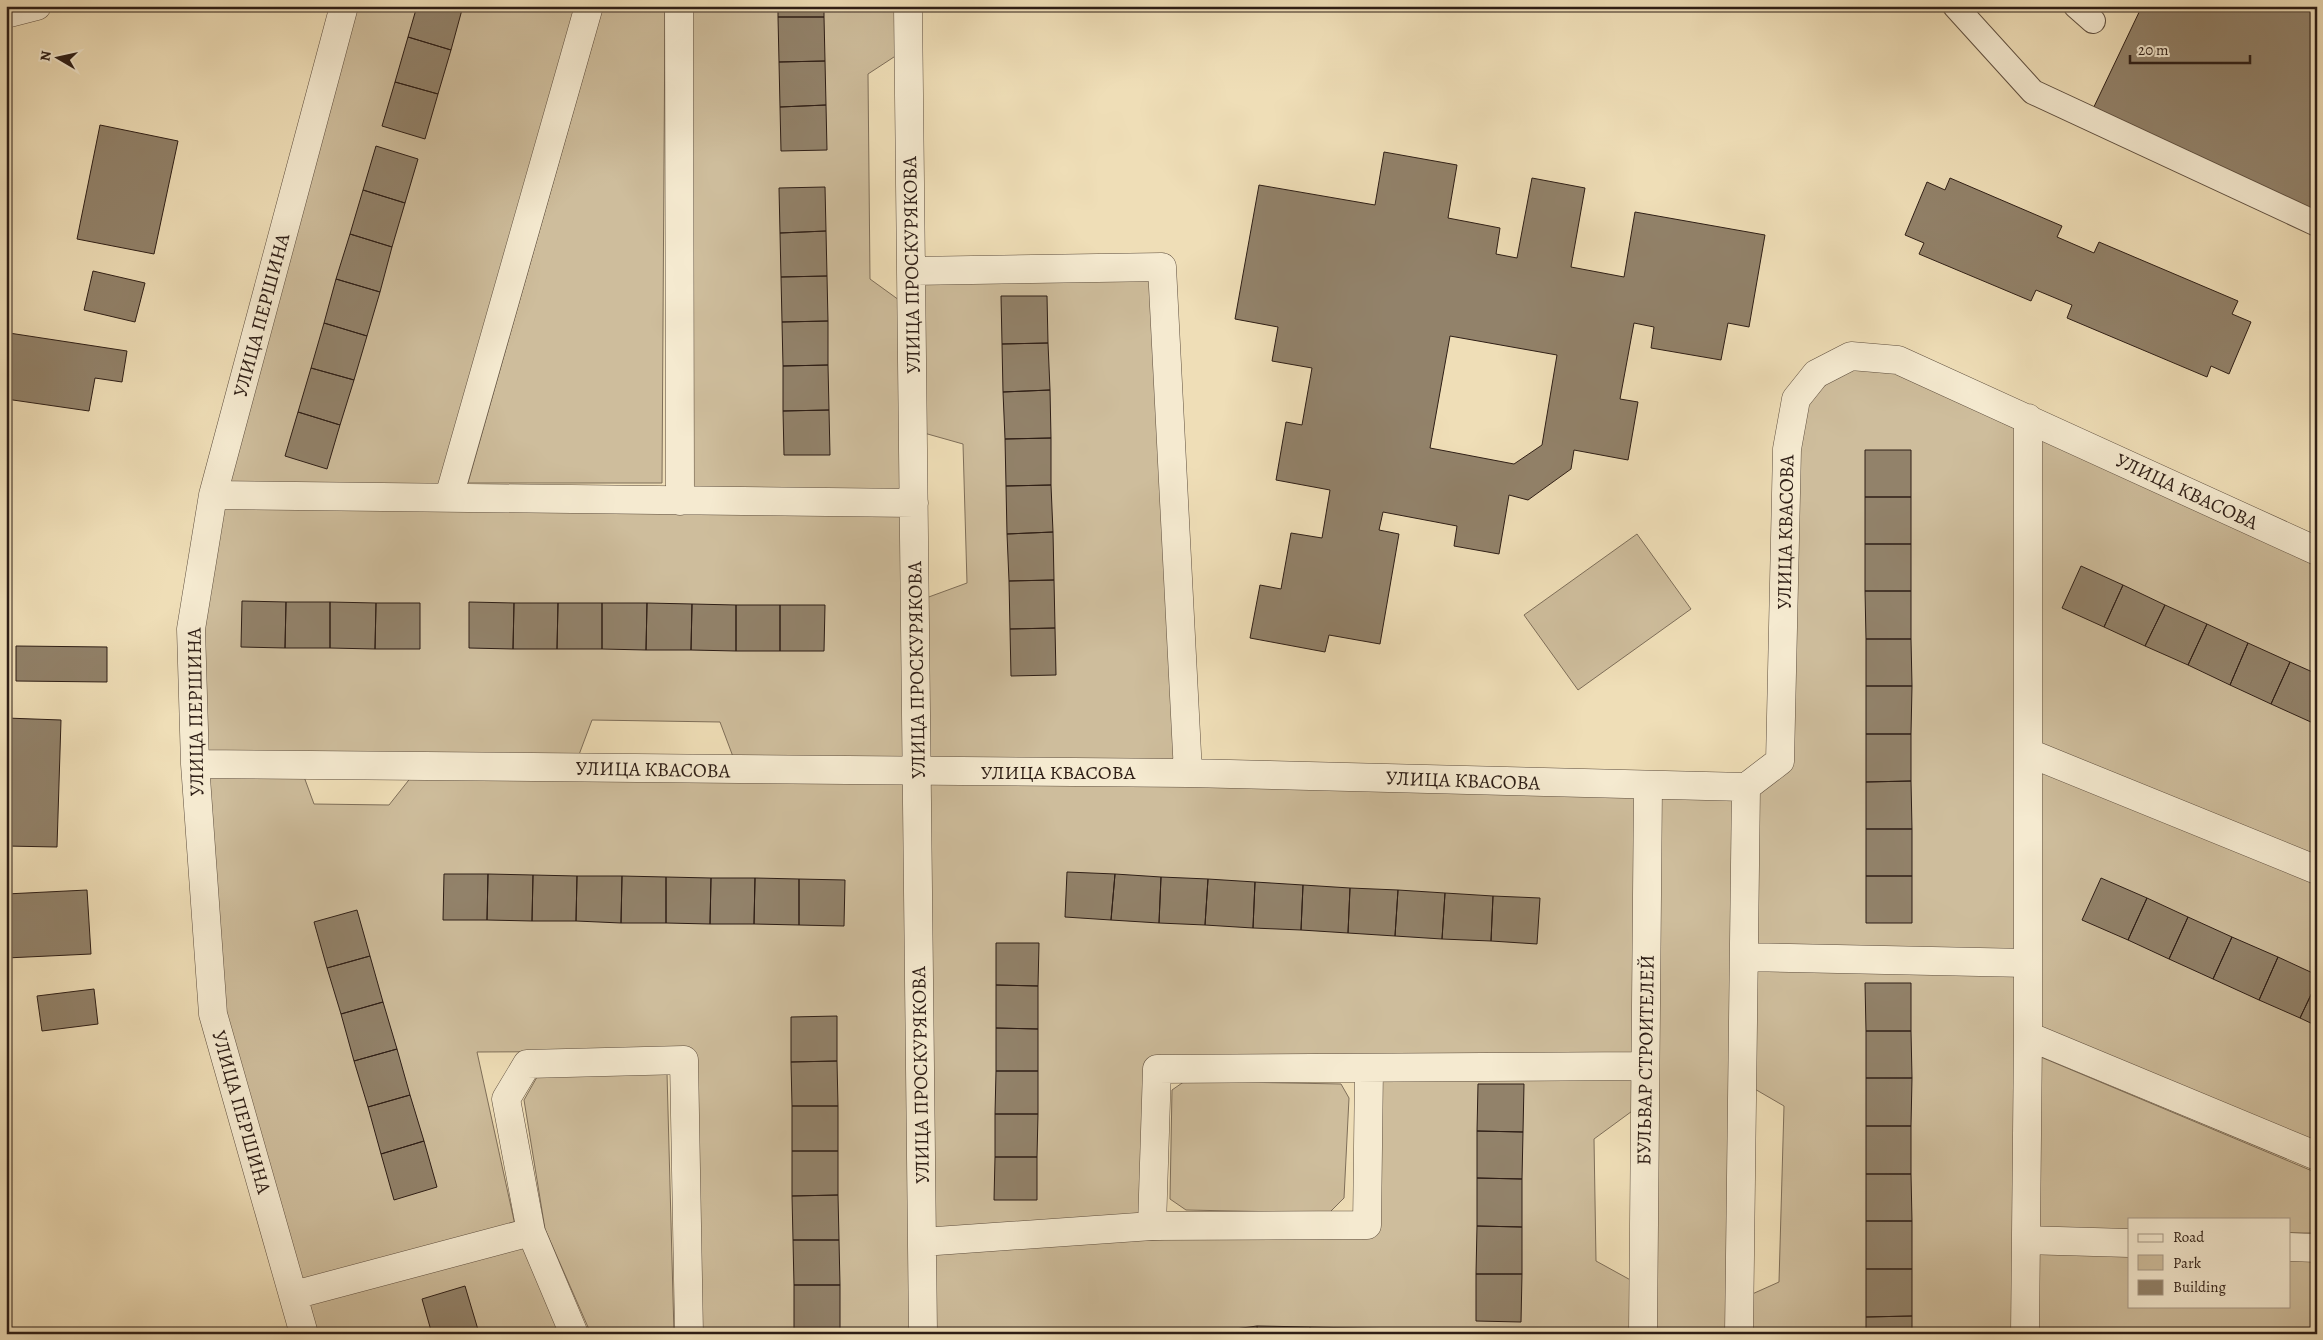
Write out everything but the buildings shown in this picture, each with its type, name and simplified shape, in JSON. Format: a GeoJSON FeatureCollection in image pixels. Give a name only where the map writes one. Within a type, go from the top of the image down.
{"type":"FeatureCollection","features":[{"type":"Feature","properties":{"kind":"street"},"geometry":{"type":"LineString","coordinates":[[6,14],[37,6]]}},
{"type":"Feature","properties":{"kind":"street","name":"УЛИЦА ПЕРШИНА"},"geometry":{"type":"LineString","coordinates":[[304,1334],[213,1014],[195,764],[191,629],[213,495],[344,6]]}},
{"type":"Feature","properties":{"kind":"street"},"geometry":{"type":"LineString","coordinates":[[449,497],[589,6]]}},
{"type":"Feature","properties":{"kind":"street"},"geometry":{"type":"LineString","coordinates":[[679,6],[680,501]]}},
{"type":"Feature","properties":{"kind":"street","name":"УЛИЦА ПРОСКУРЯКОВА"},"geometry":{"type":"LineString","coordinates":[[908,6],[923,1334]]}},
{"type":"Feature","properties":{"kind":"street"},"geometry":{"type":"LineString","coordinates":[[911,271],[1162,267],[1188,772]]}},
{"type":"Feature","properties":{"kind":"street","name":"УЛИЦА КВАСОВА"},"geometry":{"type":"LineString","coordinates":[[195,764],[917,772],[1188,772],[1648,786],[1746,787],[1780,761],[1787,449],[1796,399],[1816,374],[1851,356],[1898,360],[2317,551]]}},
{"type":"Feature","properties":{"kind":"street"},"geometry":{"type":"LineString","coordinates":[[2025,1334],[2029,753],[2028,418]]}},
{"type":"Feature","properties":{"kind":"street"},"geometry":{"type":"LineString","coordinates":[[213,495],[914,503]]}},
{"type":"Feature","properties":{"kind":"street"},"geometry":{"type":"LineString","coordinates":[[2029,753],[2317,870]]}},
{"type":"Feature","properties":{"kind":"street","name":"БУЛЬВАР СТРОИТЕЛЕЙ"},"geometry":{"type":"LineString","coordinates":[[1643,1334],[1648,786]]}},
{"type":"Feature","properties":{"kind":"street"},"geometry":{"type":"LineString","coordinates":[[1739,1334],[1746,787]]}},
{"type":"Feature","properties":{"kind":"street"},"geometry":{"type":"LineString","coordinates":[[1745,957],[2027,963]]}},
{"type":"Feature","properties":{"kind":"street"},"geometry":{"type":"LineString","coordinates":[[2028,1036],[2317,1156]]}},
{"type":"Feature","properties":{"kind":"street"},"geometry":{"type":"LineString","coordinates":[[574,1334],[531,1232],[506,1100],[527,1064],[684,1060],[690,1334]]}},
{"type":"Feature","properties":{"kind":"street"},"geometry":{"type":"LineString","coordinates":[[1152,1226],[1157,1069],[1645,1066]]}},
{"type":"Feature","properties":{"kind":"street"},"geometry":{"type":"LineString","coordinates":[[922,1242],[1152,1226],[1368,1225],[1369,1068]]}},
{"type":"Feature","properties":{"kind":"street"},"geometry":{"type":"LineString","coordinates":[[294,1295],[531,1232]]}},
{"type":"Feature","properties":{"kind":"street"},"geometry":{"type":"LineString","coordinates":[[2027,1240],[2128,1243]]}},
{"type":"Feature","properties":{"kind":"street"},"geometry":{"type":"LineString","coordinates":[[2290,1247],[2317,1248]]}},
{"type":"Feature","properties":{"kind":"lane"},"geometry":{"type":"LineString","coordinates":[[1955,6],[2034,92],[2317,224]]}},
{"type":"Feature","properties":{"kind":"green space"},"geometry":{"type":"Polygon","coordinates":[[[356,6],[580,6],[442,487],[227,487],[356,6]]]}},
{"type":"Feature","properties":{"kind":"green space"},"geometry":{"type":"Polygon","coordinates":[[[603,6],[665,6],[662,483],[468,483],[603,6]]]}},
{"type":"Feature","properties":{"kind":"green space"},"geometry":{"type":"Polygon","coordinates":[[[689,6],[896,6],[897,55],[868,74],[870,279],[899,300],[901,495],[688,493],[689,6]]]}},
{"type":"Feature","properties":{"kind":"green space"},"geometry":{"type":"Polygon","coordinates":[[[1150,277],[1177,763],[927,763],[926,598],[967,583],[963,444],[924,433],[923,281],[1150,277]]]}},
{"type":"Feature","properties":{"kind":"green space"},"geometry":{"type":"Polygon","coordinates":[[[1853,363],[1898,373],[2020,431],[2016,952],[1754,947],[1755,792],[1788,766],[1795,449],[1804,402],[1853,363]]]}},
{"type":"Feature","properties":{"kind":"green space"},"geometry":{"type":"Polygon","coordinates":[[[2038,437],[2317,564],[2317,861],[2037,748],[2038,437]]]}},
{"type":"Feature","properties":{"kind":"green space"},"geometry":{"type":"Polygon","coordinates":[[[223,507],[901,512],[904,762],[735,762],[720,722],[592,720],[577,760],[208,754],[200,628],[223,507]]]}},
{"type":"Feature","properties":{"kind":"green space"},"geometry":{"type":"Polygon","coordinates":[[[1637,534],[1691,609],[1578,690],[1524,615],[1637,534]]]}},
{"type":"Feature","properties":{"kind":"green space"},"geometry":{"type":"Polygon","coordinates":[[[2037,766],[2317,880],[2317,1145],[2036,1025],[2037,766]]]}},
{"type":"Feature","properties":{"kind":"green space"},"geometry":{"type":"Polygon","coordinates":[[[207,774],[303,774],[314,804],[389,805],[412,776],[909,782],[916,1334],[696,1334],[691,1051],[477,1052],[515,1225],[299,1280],[223,1012],[207,774]]]}},
{"type":"Feature","properties":{"kind":"green space"},"geometry":{"type":"Polygon","coordinates":[[[927,780],[1641,794],[1639,1061],[1151,1063],[1147,1221],[931,1236],[927,780]]]}},
{"type":"Feature","properties":{"kind":"green space"},"geometry":{"type":"Polygon","coordinates":[[[1654,794],[1736,795],[1731,1334],[1650,1334],[1654,794]]]}},
{"type":"Feature","properties":{"kind":"green space"},"geometry":{"type":"Polygon","coordinates":[[[1754,970],[2015,973],[2013,1334],[1750,1334],[1750,1295],[1779,1282],[1784,1106],[1753,1088],[1754,970]]]}},
{"type":"Feature","properties":{"kind":"green space"},"geometry":{"type":"Polygon","coordinates":[[[2036,1055],[2317,1173],[2317,1233],[2290,1233],[2290,1218],[2128,1218],[2128,1230],[2035,1229],[2036,1055]]]}},
{"type":"Feature","properties":{"kind":"green space"},"geometry":{"type":"Polygon","coordinates":[[[1639,1072],[1639,1106],[1594,1139],[1596,1261],[1636,1283],[1635,1334],[932,1334],[931,1249],[1374,1231],[1377,1075],[1639,1072]]]}},
{"type":"Feature","properties":{"kind":"green space"},"geometry":{"type":"Polygon","coordinates":[[[667,1073],[674,1334],[591,1334],[545,1229],[524,1100],[537,1077],[667,1073]]]}},
{"type":"Feature","properties":{"kind":"green space"},"geometry":{"type":"Polygon","coordinates":[[[1185,1081],[1341,1084],[1349,1098],[1344,1198],[1329,1213],[1186,1210],[1170,1199],[1172,1090],[1185,1081]]]}},
{"type":"Feature","properties":{"kind":"green space"},"geometry":{"type":"Polygon","coordinates":[[[523,1246],[561,1334],[316,1334],[307,1303],[523,1246]]]}},
{"type":"Feature","properties":{"kind":"green space"},"geometry":{"type":"Polygon","coordinates":[[[2034,1247],[2128,1250],[2128,1308],[2290,1308],[2290,1255],[2317,1256],[2317,1334],[2032,1334],[2034,1247]]]}}]}
